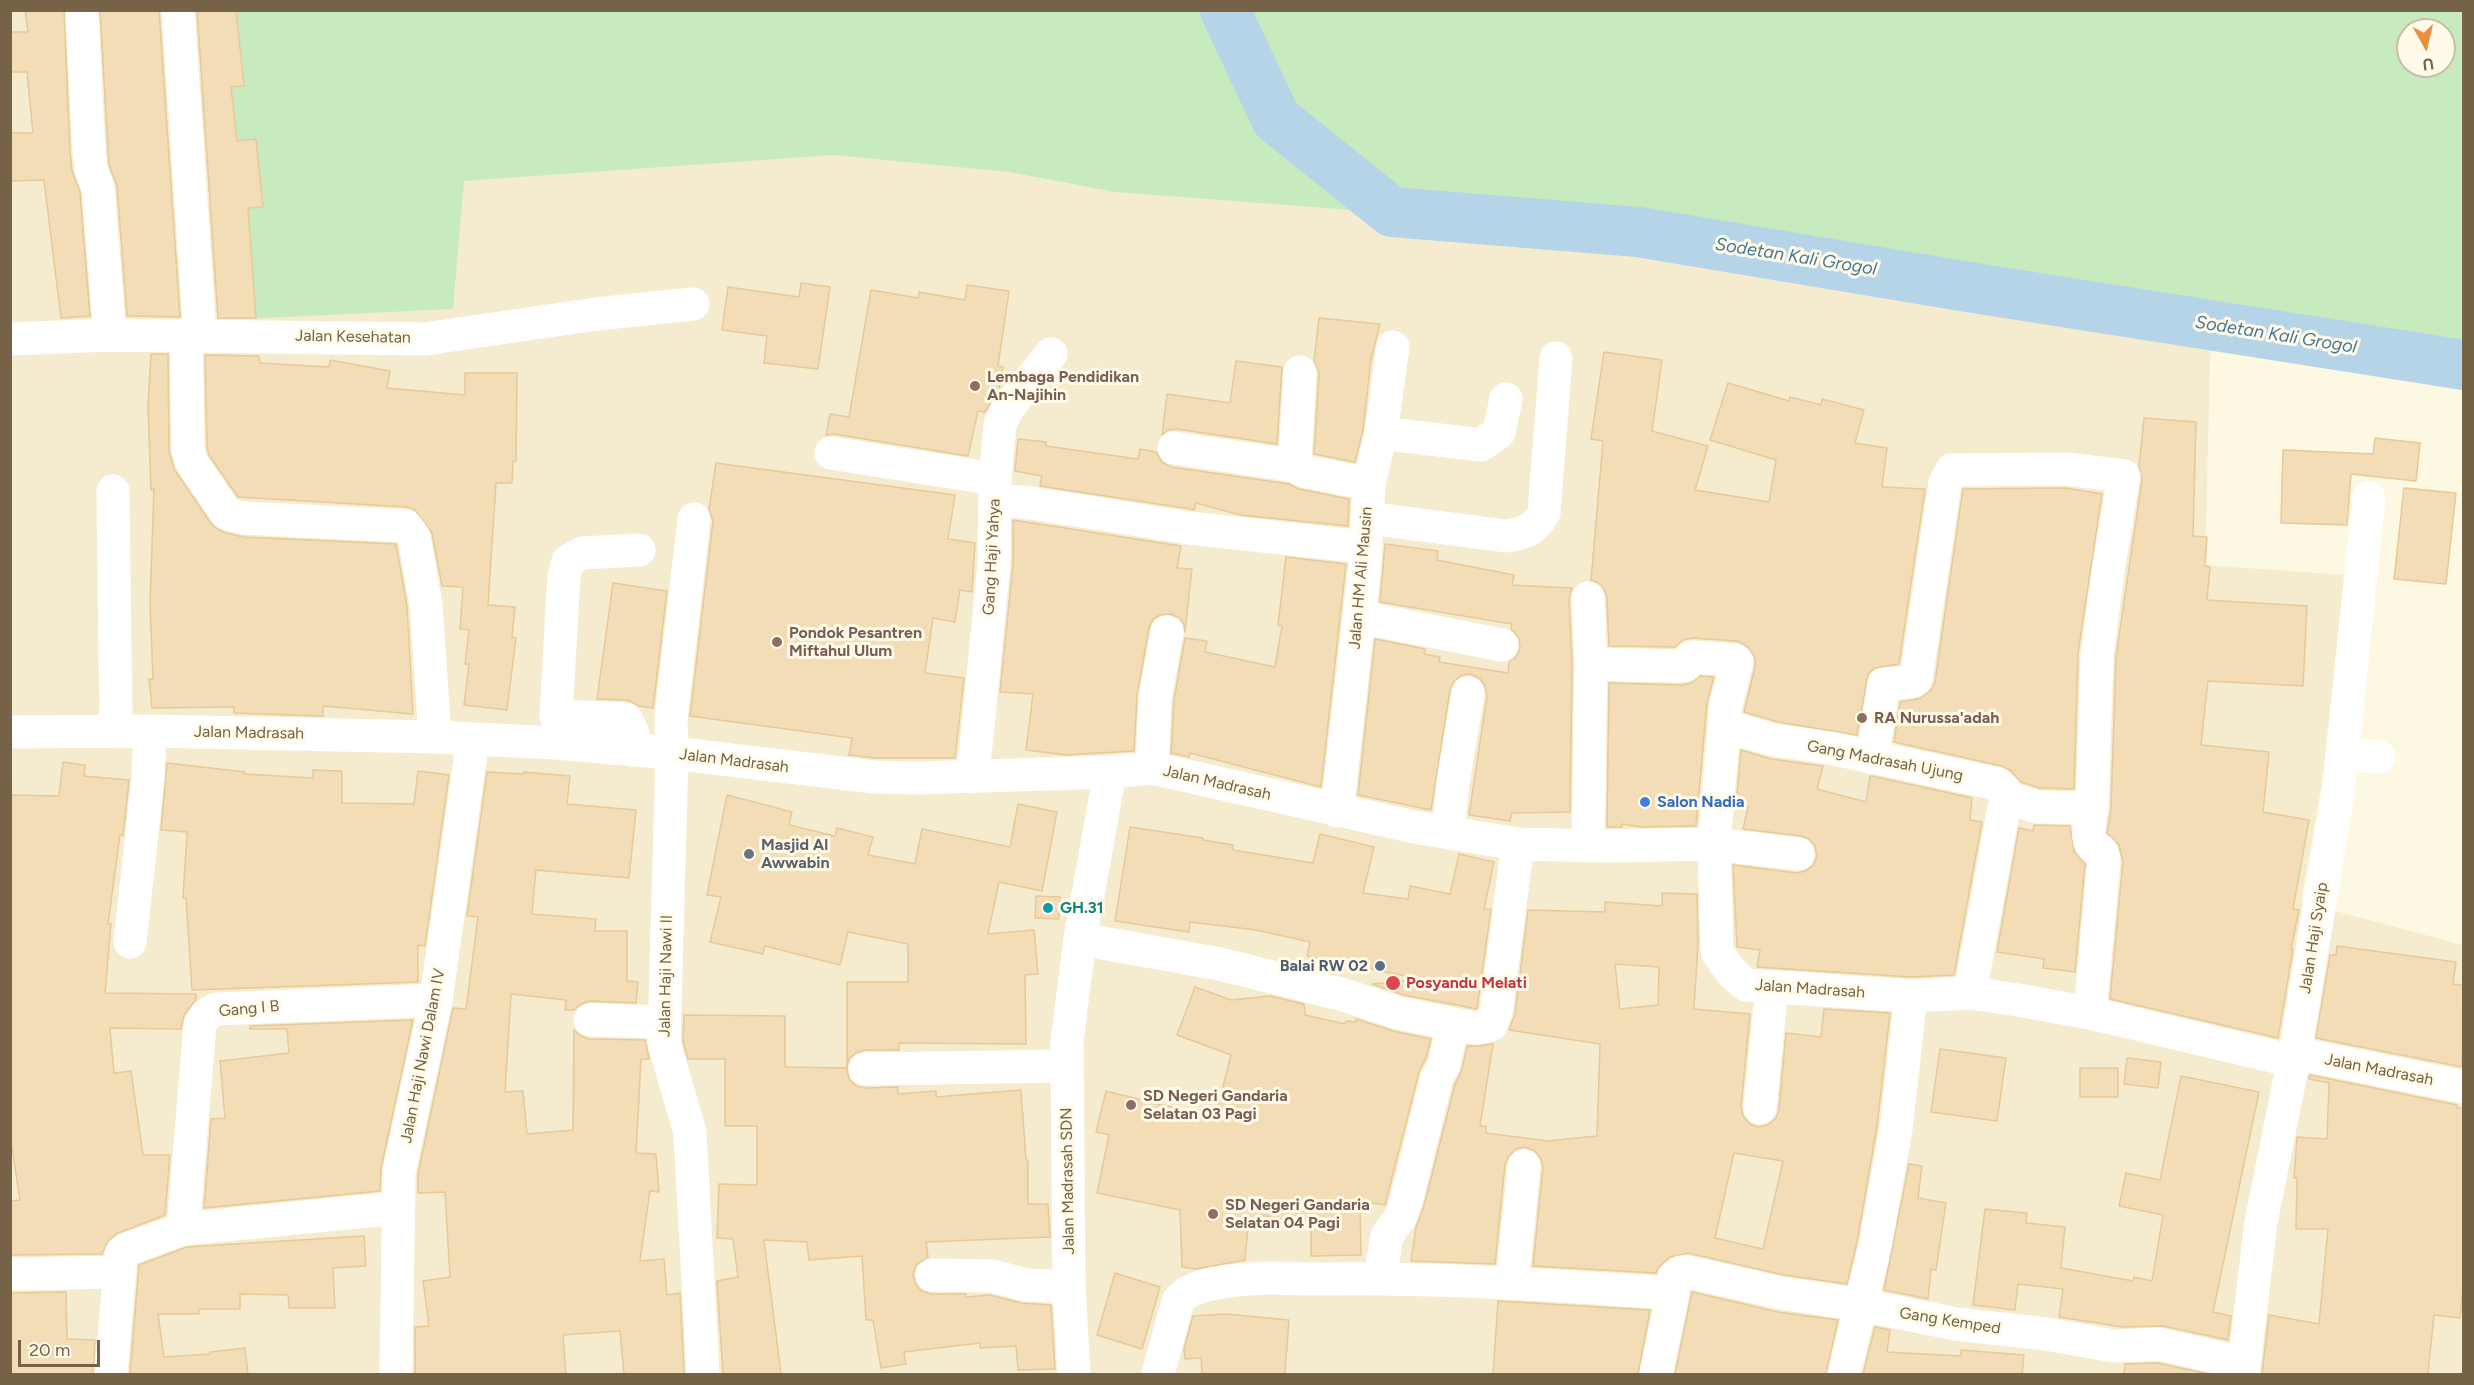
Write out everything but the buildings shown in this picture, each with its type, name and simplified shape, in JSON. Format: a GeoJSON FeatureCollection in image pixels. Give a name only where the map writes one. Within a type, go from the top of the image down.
{"type":"FeatureCollection","features":[{"type":"Feature","properties":{"kind":"street"},"geometry":{"type":"LineString","coordinates":[[178,10],[193,335],[189,450],[192,463],[227,514],[244,518],[406,526],[414,537],[426,605],[435,737]]}},
{"type":"Feature","properties":{"kind":"street"},"geometry":{"type":"LineString","coordinates":[[82,15],[89,151],[91,169],[98,188],[110,335]]}},
{"type":"Feature","properties":{"kind":"street","name":"Jalan Kesehatan"},"geometry":{"type":"LineString","coordinates":[[10,339],[110,335],[193,335],[425,339],[596,314],[693,304]]}},
{"type":"Feature","properties":{"kind":"street","name":"Jalan HM Ali Mausin"},"geometry":{"type":"LineString","coordinates":[[1337,811],[1359,617],[1369,484],[1381,433],[1393,347]]}},
{"type":"Feature","properties":{"kind":"street","name":"Gang Haji Yahya"},"geometry":{"type":"LineString","coordinates":[[971,777],[994,563],[995,490],[1000,424],[1008,408],[1051,354]]}},
{"type":"Feature","properties":{"kind":"street"},"geometry":{"type":"LineString","coordinates":[[831,453],[995,490],[1032,503],[1189,528],[1506,536],[1522,534],[1535,526],[1544,513],[1556,358]]}},
{"type":"Feature","properties":{"kind":"street"},"geometry":{"type":"LineString","coordinates":[[1296,466],[1294,459],[1300,372]]}},
{"type":"Feature","properties":{"kind":"street"},"geometry":{"type":"LineString","coordinates":[[1381,433],[1481,444],[1498,432],[1506,399]]}},
{"type":"Feature","properties":{"kind":"street"},"geometry":{"type":"LineString","coordinates":[[1174,448],[1296,466],[1303,471],[1369,484]]}},
{"type":"Feature","properties":{"kind":"street"},"geometry":{"type":"LineString","coordinates":[[1872,758],[1884,684],[1911,682],[1916,679],[1945,483],[1952,470],[2067,469],[2124,476],[2097,655],[2092,808],[2088,834],[2090,845],[2101,852],[2104,860],[2090,1013]]}},
{"type":"Feature","properties":{"kind":"street"},"geometry":{"type":"LineString","coordinates":[[113,491],[116,731]]}},
{"type":"Feature","properties":{"kind":"street","name":"Jalan Haji Syaip"},"geometry":{"type":"LineString","coordinates":[[2243,1369],[2261,1222],[2294,1057],[2338,793],[2369,498]]}},
{"type":"Feature","properties":{"kind":"street","name":"Jalan Haji Nawi II"},"geometry":{"type":"LineString","coordinates":[[694,519],[671,717],[672,753],[663,1022],[664,1042],[690,1132],[703,1374]]}},
{"type":"Feature","properties":{"kind":"street"},"geometry":{"type":"LineString","coordinates":[[631,750],[633,734],[626,719],[556,716],[564,576],[568,561],[582,553],[639,550]]}},
{"type":"Feature","properties":{"kind":"street"},"geometry":{"type":"LineString","coordinates":[[1588,598],[1591,664],[1588,846]]}},
{"type":"Feature","properties":{"kind":"street"},"geometry":{"type":"LineString","coordinates":[[1359,617],[1502,645]]}},
{"type":"Feature","properties":{"kind":"street"},"geometry":{"type":"LineString","coordinates":[[1152,768],[1155,698],[1167,632]]}},
{"type":"Feature","properties":{"kind":"street"},"geometry":{"type":"LineString","coordinates":[[1591,664],[1683,666],[1691,657],[1735,660],[1737,665],[1725,715],[1714,844],[1798,854]]}},
{"type":"Feature","properties":{"kind":"street"},"geometry":{"type":"LineString","coordinates":[[1448,832],[1453,782],[1468,693]]}},
{"type":"Feature","properties":{"kind":"street","name":"Gang Madrasah Ujung"},"geometry":{"type":"LineString","coordinates":[[1725,715],[1774,740],[1830,748],[1998,784],[2005,791],[2006,797],[2037,807],[2092,808]]}},
{"type":"Feature","properties":{"kind":"street"},"geometry":{"type":"LineString","coordinates":[[130,942],[148,778],[150,731]]}},
{"type":"Feature","properties":{"kind":"street","name":"Jalan Madrasah"},"geometry":{"type":"LineString","coordinates":[[10,732],[150,731],[435,737],[672,753],[874,777],[971,777],[1110,772],[1152,768],[1337,811],[1518,844],[1588,846],[1714,844],[1717,952],[1732,973],[1746,985],[1911,996],[1970,993],[2090,1013],[2294,1057],[2463,1087]]}},
{"type":"Feature","properties":{"kind":"street","name":"Jalan Haji Nawi Dalam IV"},"geometry":{"type":"LineString","coordinates":[[396,1374],[399,1172],[436,1000],[472,739]]}},
{"type":"Feature","properties":{"kind":"street"},"geometry":{"type":"LineString","coordinates":[[2342,754],[2379,757]]}},
{"type":"Feature","properties":{"kind":"street","name":"Jalan Madrasah SDN"},"geometry":{"type":"LineString","coordinates":[[1074,1374],[1069,1287],[1067,1066],[1069,1016],[1080,939],[1110,772]]}},
{"type":"Feature","properties":{"kind":"street"},"geometry":{"type":"LineString","coordinates":[[1970,993],[2006,797]]}},
{"type":"Feature","properties":{"kind":"street"},"geometry":{"type":"LineString","coordinates":[[1080,939],[1220,964],[1344,995],[1399,1013],[1476,1028],[1491,1025],[1496,1012],[1518,844]]}},
{"type":"Feature","properties":{"kind":"street"},"geometry":{"type":"LineString","coordinates":[[1760,1108],[1772,987]]}},
{"type":"Feature","properties":{"kind":"street"},"geometry":{"type":"LineString","coordinates":[[1844,1374],[1875,1246],[1896,1129],[1911,996]]}},
{"type":"Feature","properties":{"kind":"street","name":"Gang I B"},"geometry":{"type":"LineString","coordinates":[[183,1229],[200,1025],[206,1015],[217,1009],[436,1000]]}},
{"type":"Feature","properties":{"kind":"street"},"geometry":{"type":"LineString","coordinates":[[590,1020],[663,1022]]}},
{"type":"Feature","properties":{"kind":"street"},"geometry":{"type":"LineString","coordinates":[[1380,1278],[1387,1236],[1401,1216],[1406,1201],[1437,1077],[1444,1065],[1453,1024]]}},
{"type":"Feature","properties":{"kind":"street"},"geometry":{"type":"LineString","coordinates":[[865,1069],[1067,1066]]}},
{"type":"Feature","properties":{"kind":"street"},"geometry":{"type":"LineString","coordinates":[[1512,1283],[1524,1166]]}},
{"type":"Feature","properties":{"kind":"street"},"geometry":{"type":"LineString","coordinates":[[111,1374],[122,1254],[125,1250],[183,1229],[398,1208]]}},
{"type":"Feature","properties":{"kind":"street"},"geometry":{"type":"LineString","coordinates":[[10,1274],[120,1272]]}},
{"type":"Feature","properties":{"kind":"street","name":"Gang Kemped"},"geometry":{"type":"LineString","coordinates":[[1673,1293],[1674,1277],[1681,1272],[1688,1272],[1781,1293],[1862,1305],[1956,1324],[2046,1334],[2114,1346],[2159,1344],[2243,1369]]}},
{"type":"Feature","properties":{"kind":"street"},"geometry":{"type":"LineString","coordinates":[[932,1275],[993,1276],[1026,1285],[1069,1287]]}},
{"type":"Feature","properties":{"kind":"street"},"geometry":{"type":"LineString","coordinates":[[1158,1374],[1178,1301],[1183,1294],[1192,1290],[1223,1282],[1253,1280],[1380,1278],[1673,1293],[1656,1374]]}},
{"type":"Feature","properties":{"kind":"shaded area"},"geometry":{"type":"Polygon","coordinates":[[[10,11],[2463,11],[2463,308],[1520,210],[1020,174],[1114,192],[1638,232],[2211,325],[2205,565],[2358,576],[2301,902],[2463,945],[2463,1374],[11,1374],[10,11]]]}},
{"type":"Feature","properties":{"kind":"green space"},"geometry":{"type":"Polygon","coordinates":[[[224,11],[2463,11],[2463,365],[1638,232],[1114,192],[1009,172],[833,155],[464,181],[453,309],[243,319],[224,11]]]}},
{"type":"Feature","properties":{"kind":"waterway","name":"Sodetan Kali Grogol"},"geometry":{"type":"LineString","coordinates":[[1225,10],[1276,119],[1392,212],[1638,232],[1968,287],[2464,365]]}},
{"type":"Feature","properties":{"kind":"place","name":"Lembaga Pendidikan An-Najihin"},"geometry":{"type":"Point","coordinates":[975,386]}},
{"type":"Feature","properties":{"kind":"place","name":"Pondok Pesantren Miftahul Ulum"},"geometry":{"type":"Point","coordinates":[777,642]}},
{"type":"Feature","properties":{"kind":"place","name":"RA Nurussa'adah"},"geometry":{"type":"Point","coordinates":[1862,718]}},
{"type":"Feature","properties":{"kind":"place","name":"Salon Nadia"},"geometry":{"type":"Point","coordinates":[1645,802]}},
{"type":"Feature","properties":{"kind":"place","name":"Masjid Al Awwabin"},"geometry":{"type":"Point","coordinates":[749,854]}},
{"type":"Feature","properties":{"kind":"place","name":"GH.31"},"geometry":{"type":"Point","coordinates":[1048,908]}},
{"type":"Feature","properties":{"kind":"place","name":"Balai RW 02"},"geometry":{"type":"Point","coordinates":[1380,966]}},
{"type":"Feature","properties":{"kind":"place","name":"Posyandu Melati"},"geometry":{"type":"Point","coordinates":[1393,983]}},
{"type":"Feature","properties":{"kind":"place","name":"SD Negeri Gandaria Selatan 03 Pagi"},"geometry":{"type":"Point","coordinates":[1131,1105]}},
{"type":"Feature","properties":{"kind":"place","name":"SD Negeri Gandaria Selatan 04 Pagi"},"geometry":{"type":"Point","coordinates":[1213,1214]}}]}
